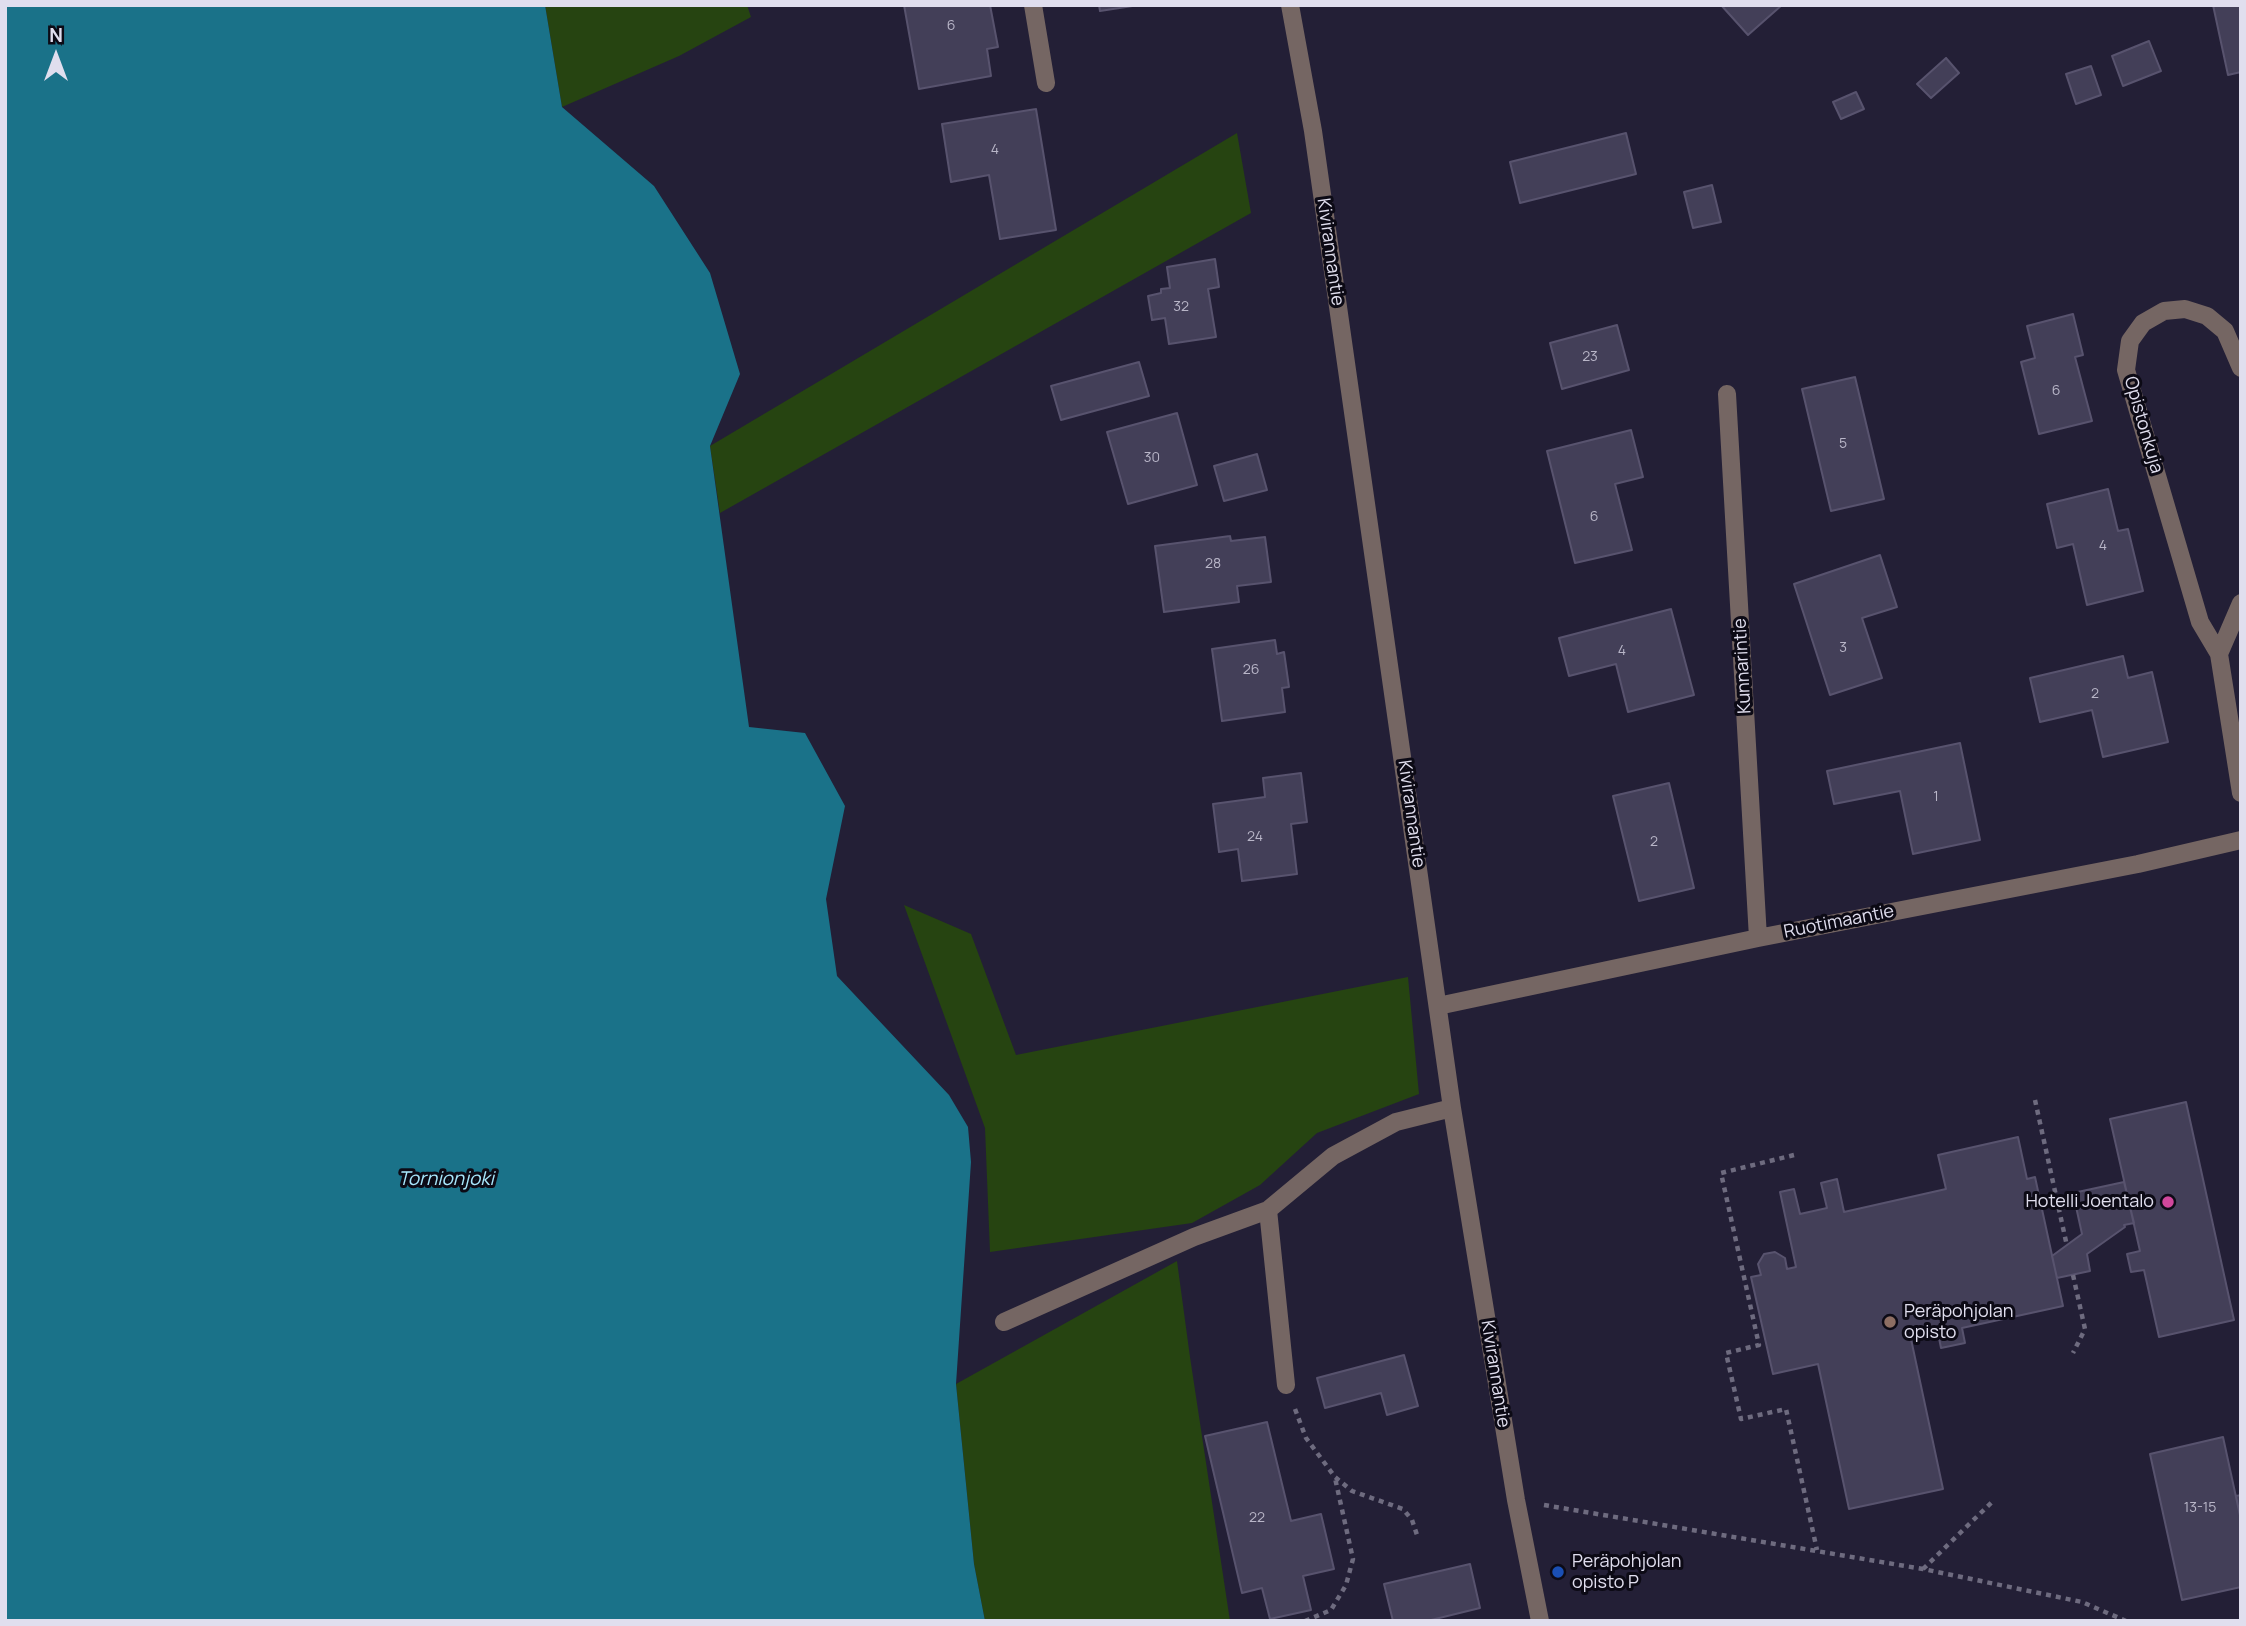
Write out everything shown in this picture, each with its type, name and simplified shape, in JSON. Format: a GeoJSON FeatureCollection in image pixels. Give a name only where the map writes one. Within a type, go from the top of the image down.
{"type":"FeatureCollection","features":[{"type":"Feature","properties":{"kind":"street"},"geometry":{"type":"LineString","coordinates":[[1033,5],[1046,83]]}},
{"type":"Feature","properties":{"kind":"street","name":"Kivirannantie"},"geometry":{"type":"LineString","coordinates":[[1290,5],[1312,131],[1452,1108],[1516,1500],[1540,1621]]}},
{"type":"Feature","properties":{"kind":"street","name":"Opistonkuja"},"geometry":{"type":"LineString","coordinates":[[2241,368],[2225,331],[2207,316],[2185,309],[2164,311],[2143,323],[2130,341],[2126,370],[2200,622],[2220,654],[2241,793]]}},
{"type":"Feature","properties":{"kind":"street","name":"Kunnarintie"},"geometry":{"type":"LineString","coordinates":[[1727,394],[1758,938]]}},
{"type":"Feature","properties":{"kind":"street"},"geometry":{"type":"LineString","coordinates":[[2220,654],[2241,603]]}},
{"type":"Feature","properties":{"kind":"street","name":"Ruotimaantie"},"geometry":{"type":"LineString","coordinates":[[1438,1006],[1758,938],[2138,864],[2241,840]]}},
{"type":"Feature","properties":{"kind":"street"},"geometry":{"type":"LineString","coordinates":[[1004,1322],[1194,1237],[1268,1210],[1334,1156],[1396,1122],[1452,1108]]}},
{"type":"Feature","properties":{"kind":"street"},"geometry":{"type":"LineString","coordinates":[[1268,1210],[1286,1385]]}},
{"type":"Feature","properties":{"kind":"path"},"geometry":{"type":"LineString","coordinates":[[2035,1100],[2067,1246]]}},
{"type":"Feature","properties":{"kind":"path"},"geometry":{"type":"LineString","coordinates":[[1794,1155],[1721,1173],[1759,1345],[1726,1353],[1741,1419],[1786,1409],[1817,1550]]}},
{"type":"Feature","properties":{"kind":"path"},"geometry":{"type":"LineString","coordinates":[[2073,1275],[2085,1329],[2073,1353]]}},
{"type":"Feature","properties":{"kind":"path"},"geometry":{"type":"LineString","coordinates":[[1286,1385],[1306,1438],[1335,1477],[1352,1491],[1403,1509],[1412,1520],[1418,1538]]}},
{"type":"Feature","properties":{"kind":"path"},"geometry":{"type":"LineString","coordinates":[[1305,1621],[1331,1610],[1346,1585],[1353,1559],[1335,1477]]}},
{"type":"Feature","properties":{"kind":"path"},"geometry":{"type":"LineString","coordinates":[[1516,1500],[1923,1569],[2082,1602],[2126,1621]]}},
{"type":"Feature","properties":{"kind":"path"},"geometry":{"type":"LineString","coordinates":[[1923,1569],[1993,1500]]}},
{"type":"Feature","properties":{"kind":"green space"},"geometry":{"type":"Polygon","coordinates":[[[545,5],[747,5],[751,17],[679,56],[562,107],[545,5]]]}},
{"type":"Feature","properties":{"kind":"green space"},"geometry":{"type":"Polygon","coordinates":[[[1237,133],[1251,213],[720,513],[710,446],[1237,133]]]}},
{"type":"Feature","properties":{"kind":"green space"},"geometry":{"type":"Polygon","coordinates":[[[904,905],[971,934],[1016,1055],[1408,977],[1419,1094],[1317,1133],[1260,1185],[1192,1223],[990,1252],[985,1128],[904,905]]]}},
{"type":"Feature","properties":{"kind":"green space"},"geometry":{"type":"Polygon","coordinates":[[[1177,1261],[1230,1621],[985,1621],[974,1564],[956,1384],[1177,1261]]]}},
{"type":"Feature","properties":{"kind":"water","name":"Tornionjoki"},"geometry":{"type":"Polygon","coordinates":[[[5,5],[545,5],[562,107],[654,186],[710,273],[740,374],[710,446],[749,727],[805,733],[845,806],[826,899],[837,976],[949,1095],[968,1127],[971,1162],[956,1384],[974,1564],[985,1621],[5,1621],[5,5]]]}},
{"type":"Feature","properties":{"kind":"building"},"geometry":{"type":"Polygon","coordinates":[[[904,5],[990,5],[998,47],[987,49],[991,76],[919,89],[904,5]]]}},
{"type":"Feature","properties":{"kind":"building"},"geometry":{"type":"Polygon","coordinates":[[[1099,5],[1139,5],[1100,11],[1099,5]]]}},
{"type":"Feature","properties":{"kind":"building"},"geometry":{"type":"Polygon","coordinates":[[[1721,5],[1782,5],[1748,35],[1721,5]]]}},
{"type":"Feature","properties":{"kind":"building"},"geometry":{"type":"Polygon","coordinates":[[[2213,5],[2241,5],[2241,72],[2228,75],[2213,5]]]}},
{"type":"Feature","properties":{"kind":"building"},"geometry":{"type":"Polygon","coordinates":[[[2149,41],[2161,71],[2123,86],[2112,56],[2149,41]]]}},
{"type":"Feature","properties":{"kind":"building"},"geometry":{"type":"Polygon","coordinates":[[[1946,58],[1959,73],[1931,98],[1917,84],[1946,58]]]}},
{"type":"Feature","properties":{"kind":"building"},"geometry":{"type":"Polygon","coordinates":[[[2091,66],[2101,95],[2076,104],[2066,74],[2091,66]]]}},
{"type":"Feature","properties":{"kind":"building"},"geometry":{"type":"Polygon","coordinates":[[[1856,92],[1864,109],[1841,119],[1833,102],[1856,92]]]}},
{"type":"Feature","properties":{"kind":"building"},"geometry":{"type":"Polygon","coordinates":[[[1036,109],[1056,230],[1000,239],[989,175],[951,182],[942,124],[1036,109]]]}},
{"type":"Feature","properties":{"kind":"building"},"geometry":{"type":"Polygon","coordinates":[[[1626,133],[1636,174],[1520,203],[1510,162],[1626,133]]]}},
{"type":"Feature","properties":{"kind":"building"},"geometry":{"type":"Polygon","coordinates":[[[1712,185],[1721,222],[1693,228],[1684,192],[1712,185]]]}},
{"type":"Feature","properties":{"kind":"building"},"geometry":{"type":"Polygon","coordinates":[[[1215,259],[1219,287],[1208,289],[1216,337],[1169,344],[1165,318],[1152,320],[1148,296],[1161,293],[1161,289],[1170,288],[1167,267],[1215,259]]]}},
{"type":"Feature","properties":{"kind":"building"},"geometry":{"type":"Polygon","coordinates":[[[2073,314],[2083,355],[2075,357],[2092,421],[2039,434],[2021,362],[2035,358],[2027,326],[2073,314]]]}},
{"type":"Feature","properties":{"kind":"building"},"geometry":{"type":"Polygon","coordinates":[[[1617,325],[1629,370],[1562,389],[1550,343],[1617,325]]]}},
{"type":"Feature","properties":{"kind":"building"},"geometry":{"type":"Polygon","coordinates":[[[1139,362],[1149,396],[1061,420],[1051,386],[1139,362]]]}},
{"type":"Feature","properties":{"kind":"building"},"geometry":{"type":"Polygon","coordinates":[[[1855,377],[1884,499],[1831,511],[1802,389],[1855,377]]]}},
{"type":"Feature","properties":{"kind":"building"},"geometry":{"type":"Polygon","coordinates":[[[1177,413],[1197,485],[1128,504],[1107,432],[1177,413]]]}},
{"type":"Feature","properties":{"kind":"building"},"geometry":{"type":"Polygon","coordinates":[[[1631,430],[1643,477],[1615,484],[1632,550],[1575,563],[1547,451],[1631,430]]]}},
{"type":"Feature","properties":{"kind":"building"},"geometry":{"type":"Polygon","coordinates":[[[1257,454],[1267,490],[1224,501],[1214,466],[1257,454]]]}},
{"type":"Feature","properties":{"kind":"building"},"geometry":{"type":"Polygon","coordinates":[[[2108,489],[2118,531],[2128,529],[2143,591],[2087,605],[2073,544],[2057,548],[2047,504],[2108,489]]]}},
{"type":"Feature","properties":{"kind":"building"},"geometry":{"type":"Polygon","coordinates":[[[1230,536],[1231,541],[1265,537],[1271,582],[1237,586],[1239,602],[1164,612],[1155,546],[1230,536]]]}},
{"type":"Feature","properties":{"kind":"building"},"geometry":{"type":"Polygon","coordinates":[[[1880,555],[1897,607],[1862,618],[1882,678],[1830,695],[1794,584],[1880,555]]]}},
{"type":"Feature","properties":{"kind":"building"},"geometry":{"type":"Polygon","coordinates":[[[1671,609],[1694,695],[1628,712],[1616,664],[1569,676],[1559,638],[1671,609]]]}},
{"type":"Feature","properties":{"kind":"building"},"geometry":{"type":"Polygon","coordinates":[[[1275,640],[1277,654],[1284,652],[1289,687],[1282,688],[1285,712],[1222,721],[1212,649],[1275,640]]]}},
{"type":"Feature","properties":{"kind":"building"},"geometry":{"type":"Polygon","coordinates":[[[2123,656],[2128,678],[2152,672],[2168,742],[2103,757],[2092,710],[2040,722],[2030,678],[2123,656]]]}},
{"type":"Feature","properties":{"kind":"building"},"geometry":{"type":"Polygon","coordinates":[[[1960,743],[1980,840],[1913,854],[1900,791],[1834,804],[1827,771],[1960,743]]]}},
{"type":"Feature","properties":{"kind":"building"},"geometry":{"type":"Polygon","coordinates":[[[1301,773],[1307,822],[1291,824],[1297,874],[1242,881],[1238,849],[1219,852],[1213,804],[1265,797],[1263,778],[1301,773]]]}},
{"type":"Feature","properties":{"kind":"building"},"geometry":{"type":"Polygon","coordinates":[[[1669,783],[1694,888],[1639,901],[1613,796],[1669,783]]]}},
{"type":"Feature","properties":{"kind":"building","name":"Hotelli Joentalo"},"geometry":{"type":"Polygon","coordinates":[[[2186,1102],[2234,1320],[2159,1337],[2144,1270],[2131,1272],[2127,1254],[2140,1251],[2110,1119],[2186,1102]]]}},
{"type":"Feature","properties":{"kind":"building"},"geometry":{"type":"Polygon","coordinates":[[[2018,1137],[2027,1179],[2035,1177],[2063,1306],[1962,1328],[1965,1343],[1941,1348],[1938,1333],[1911,1339],[1943,1489],[1849,1509],[1818,1364],[1773,1374],[1751,1277],[1761,1275],[1758,1264],[1764,1254],[1775,1252],[1785,1258],[1787,1269],[1796,1267],[1780,1192],[1794,1189],[1800,1214],[1827,1208],[1821,1183],[1837,1179],[1844,1212],[1946,1189],[1938,1155],[2018,1137]]]}},
{"type":"Feature","properties":{"kind":"building"},"geometry":{"type":"Polygon","coordinates":[[[2124,1182],[2134,1223],[2124,1225],[2125,1227],[2087,1254],[2090,1271],[2057,1278],[2052,1256],[2082,1234],[2073,1193],[2124,1182]]]}},
{"type":"Feature","properties":{"kind":"building"},"geometry":{"type":"Polygon","coordinates":[[[1404,1355],[1418,1406],[1387,1415],[1381,1393],[1325,1408],[1317,1378],[1404,1355]]]}},
{"type":"Feature","properties":{"kind":"building"},"geometry":{"type":"Polygon","coordinates":[[[1267,1422],[1291,1521],[1321,1514],[1334,1569],[1303,1576],[1311,1610],[1270,1619],[1262,1588],[1242,1593],[1205,1436],[1267,1422]]]}},
{"type":"Feature","properties":{"kind":"building"},"geometry":{"type":"Polygon","coordinates":[[[2223,1437],[2241,1520],[2241,1587],[2182,1600],[2150,1454],[2223,1437]]]}},
{"type":"Feature","properties":{"kind":"building"},"geometry":{"type":"Polygon","coordinates":[[[2241,1495],[2241,1520],[2236,1496],[2241,1495]]]}},
{"type":"Feature","properties":{"kind":"building"},"geometry":{"type":"Polygon","coordinates":[[[1470,1564],[1480,1608],[1427,1621],[1393,1621],[1384,1584],[1470,1564]]]}},
{"type":"Feature","properties":{"kind":"place","name":"Hotelli Joentalo"},"geometry":{"type":"Point","coordinates":[2168,1202]}},
{"type":"Feature","properties":{"kind":"place","name":"Peräpohjolan opisto"},"geometry":{"type":"Point","coordinates":[1890,1322]}},
{"type":"Feature","properties":{"kind":"place","name":"Peräpohjolan opisto P"},"geometry":{"type":"Point","coordinates":[1558,1572]}}]}
